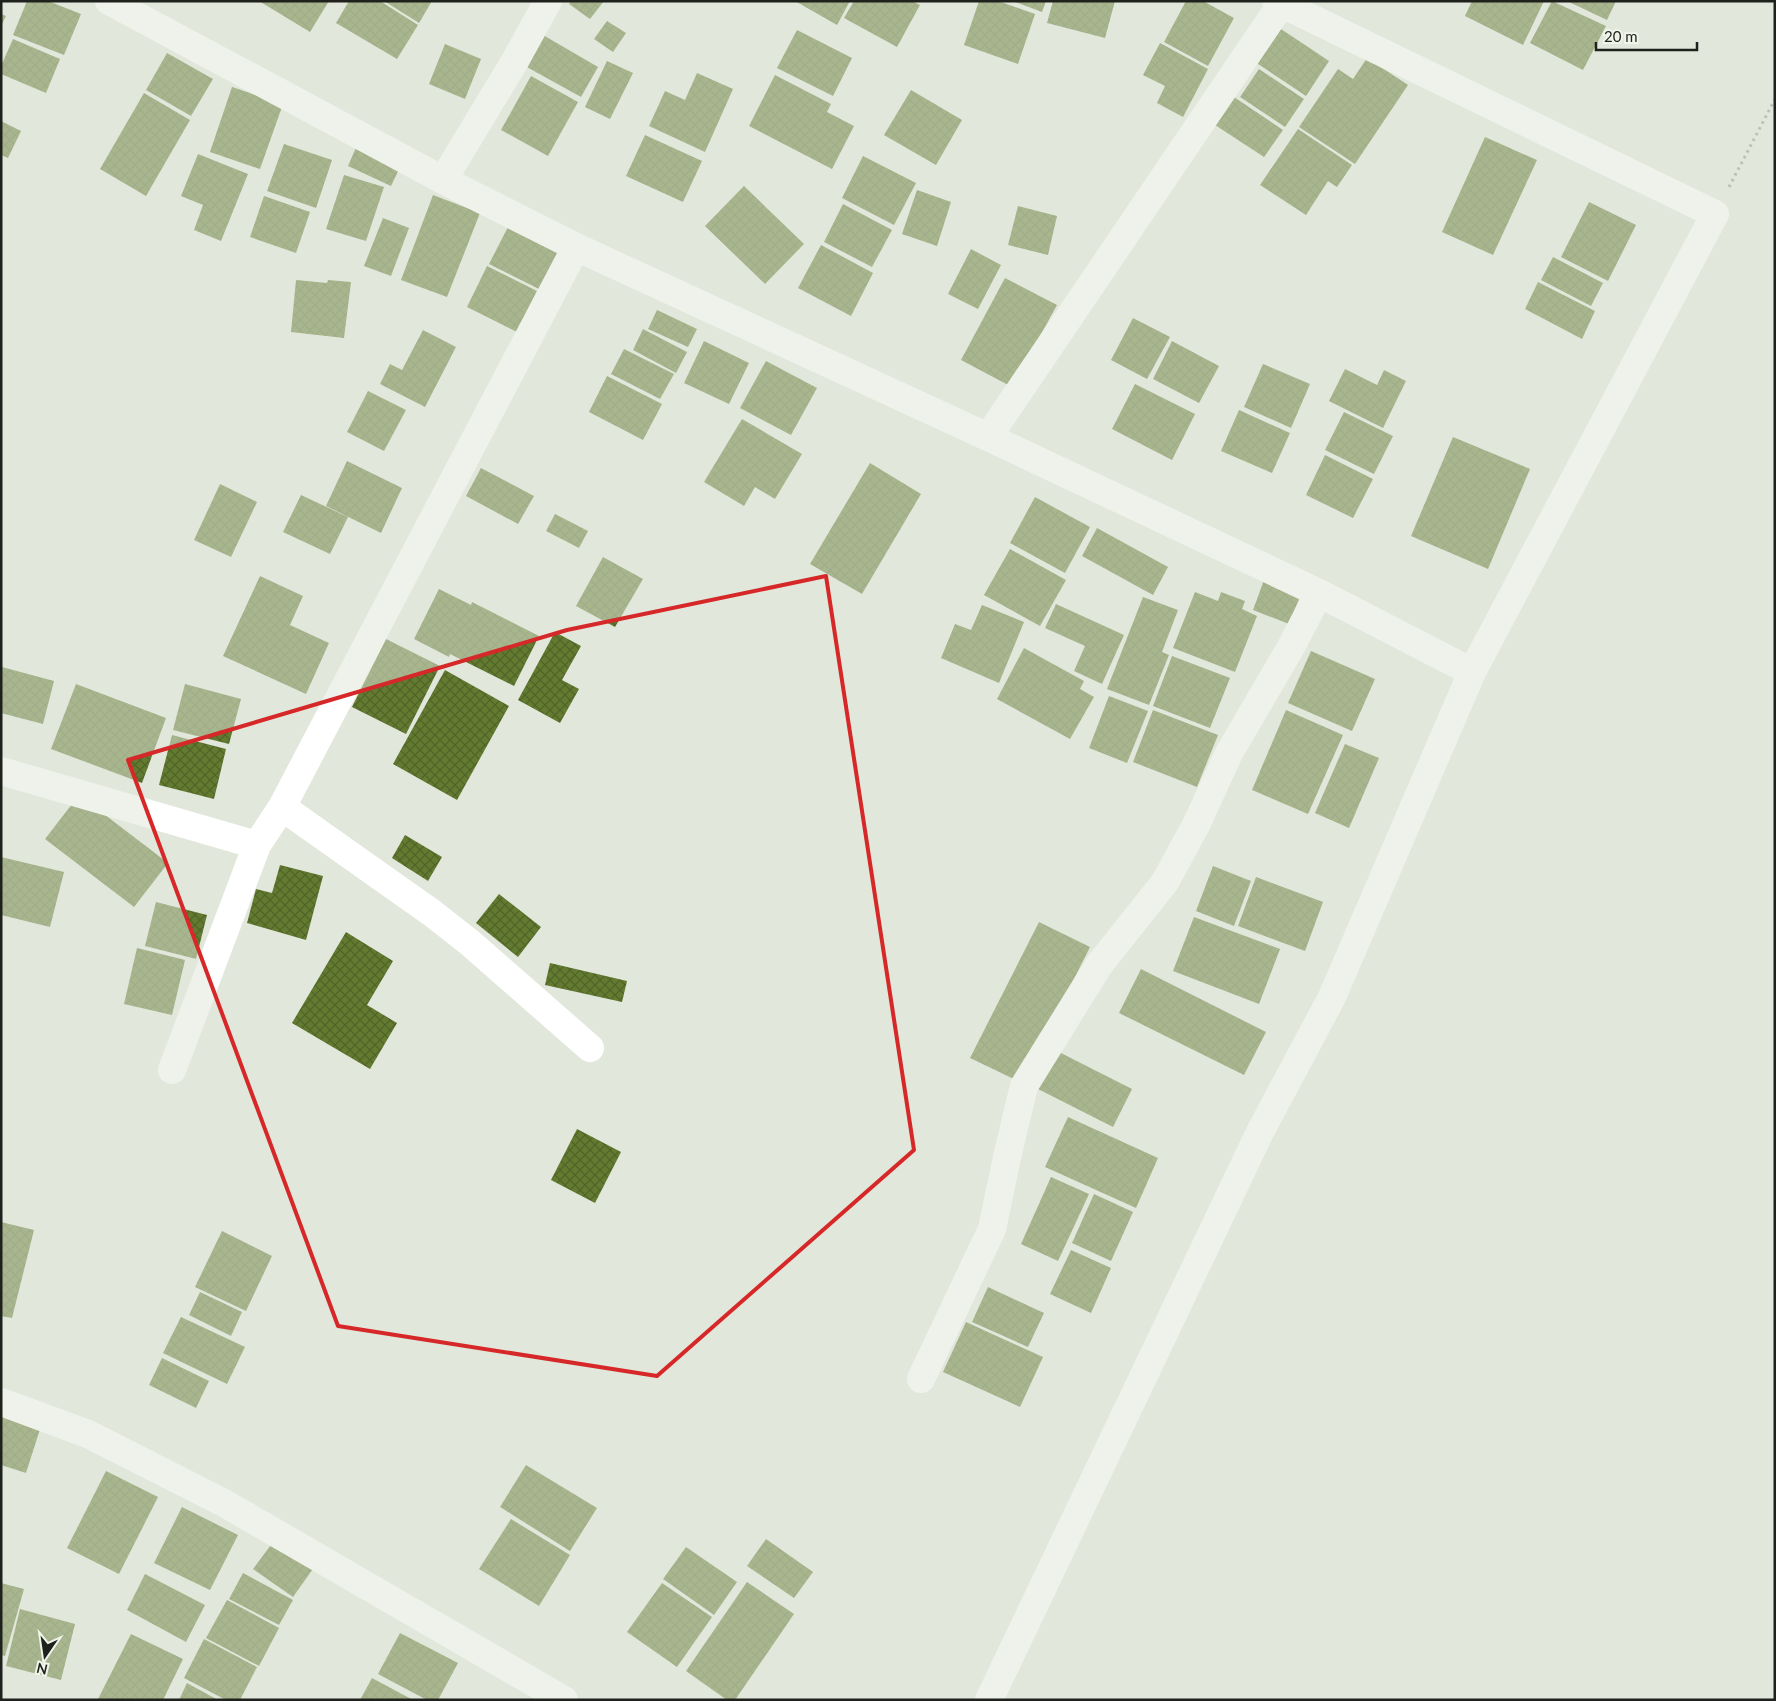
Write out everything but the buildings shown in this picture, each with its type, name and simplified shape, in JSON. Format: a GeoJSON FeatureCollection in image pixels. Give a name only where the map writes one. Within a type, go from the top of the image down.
{"type":"FeatureCollection","features":[{"type":"Feature","properties":{"kind":"street"},"geometry":{"type":"LineString","coordinates":[[109,1],[443,180],[576,247],[988,437],[1319,593],[1472,672]]}},
{"type":"Feature","properties":{"kind":"street"},"geometry":{"type":"LineString","coordinates":[[443,180],[515,61],[548,1]]}},
{"type":"Feature","properties":{"kind":"street"},"geometry":{"type":"LineString","coordinates":[[988,437],[1279,2],[1715,214],[1472,672],[1332,997],[1260,1132],[989,1700]]}},
{"type":"Feature","properties":{"kind":"street"},"geometry":{"type":"LineString","coordinates":[[172,1070],[257,845],[282,807],[576,247]]}},
{"type":"Feature","properties":{"kind":"street"},"geometry":{"type":"LineString","coordinates":[[920,1379],[992,1229],[1024,1086],[1099,965],[1165,882],[1197,823],[1229,753],[1291,647],[1319,593]]}},
{"type":"Feature","properties":{"kind":"street"},"geometry":{"type":"LineString","coordinates":[[1,771],[257,845]]}},
{"type":"Feature","properties":{"kind":"street"},"geometry":{"type":"LineString","coordinates":[[282,807],[432,912],[590,1048]]}},
{"type":"Feature","properties":{"kind":"street"},"geometry":{"type":"LineString","coordinates":[[1,1402],[88,1434],[224,1503],[564,1700]]}},
{"type":"Feature","properties":{"kind":"path"},"geometry":{"type":"LineString","coordinates":[[1715,214],[1775,99]]}},
{"type":"Feature","properties":{"kind":"highlighted area"},"geometry":{"type":"Polygon","coordinates":[[[826,576],[914,1150],[657,1376],[338,1326],[128,760],[567,630],[826,576]]]}}]}
